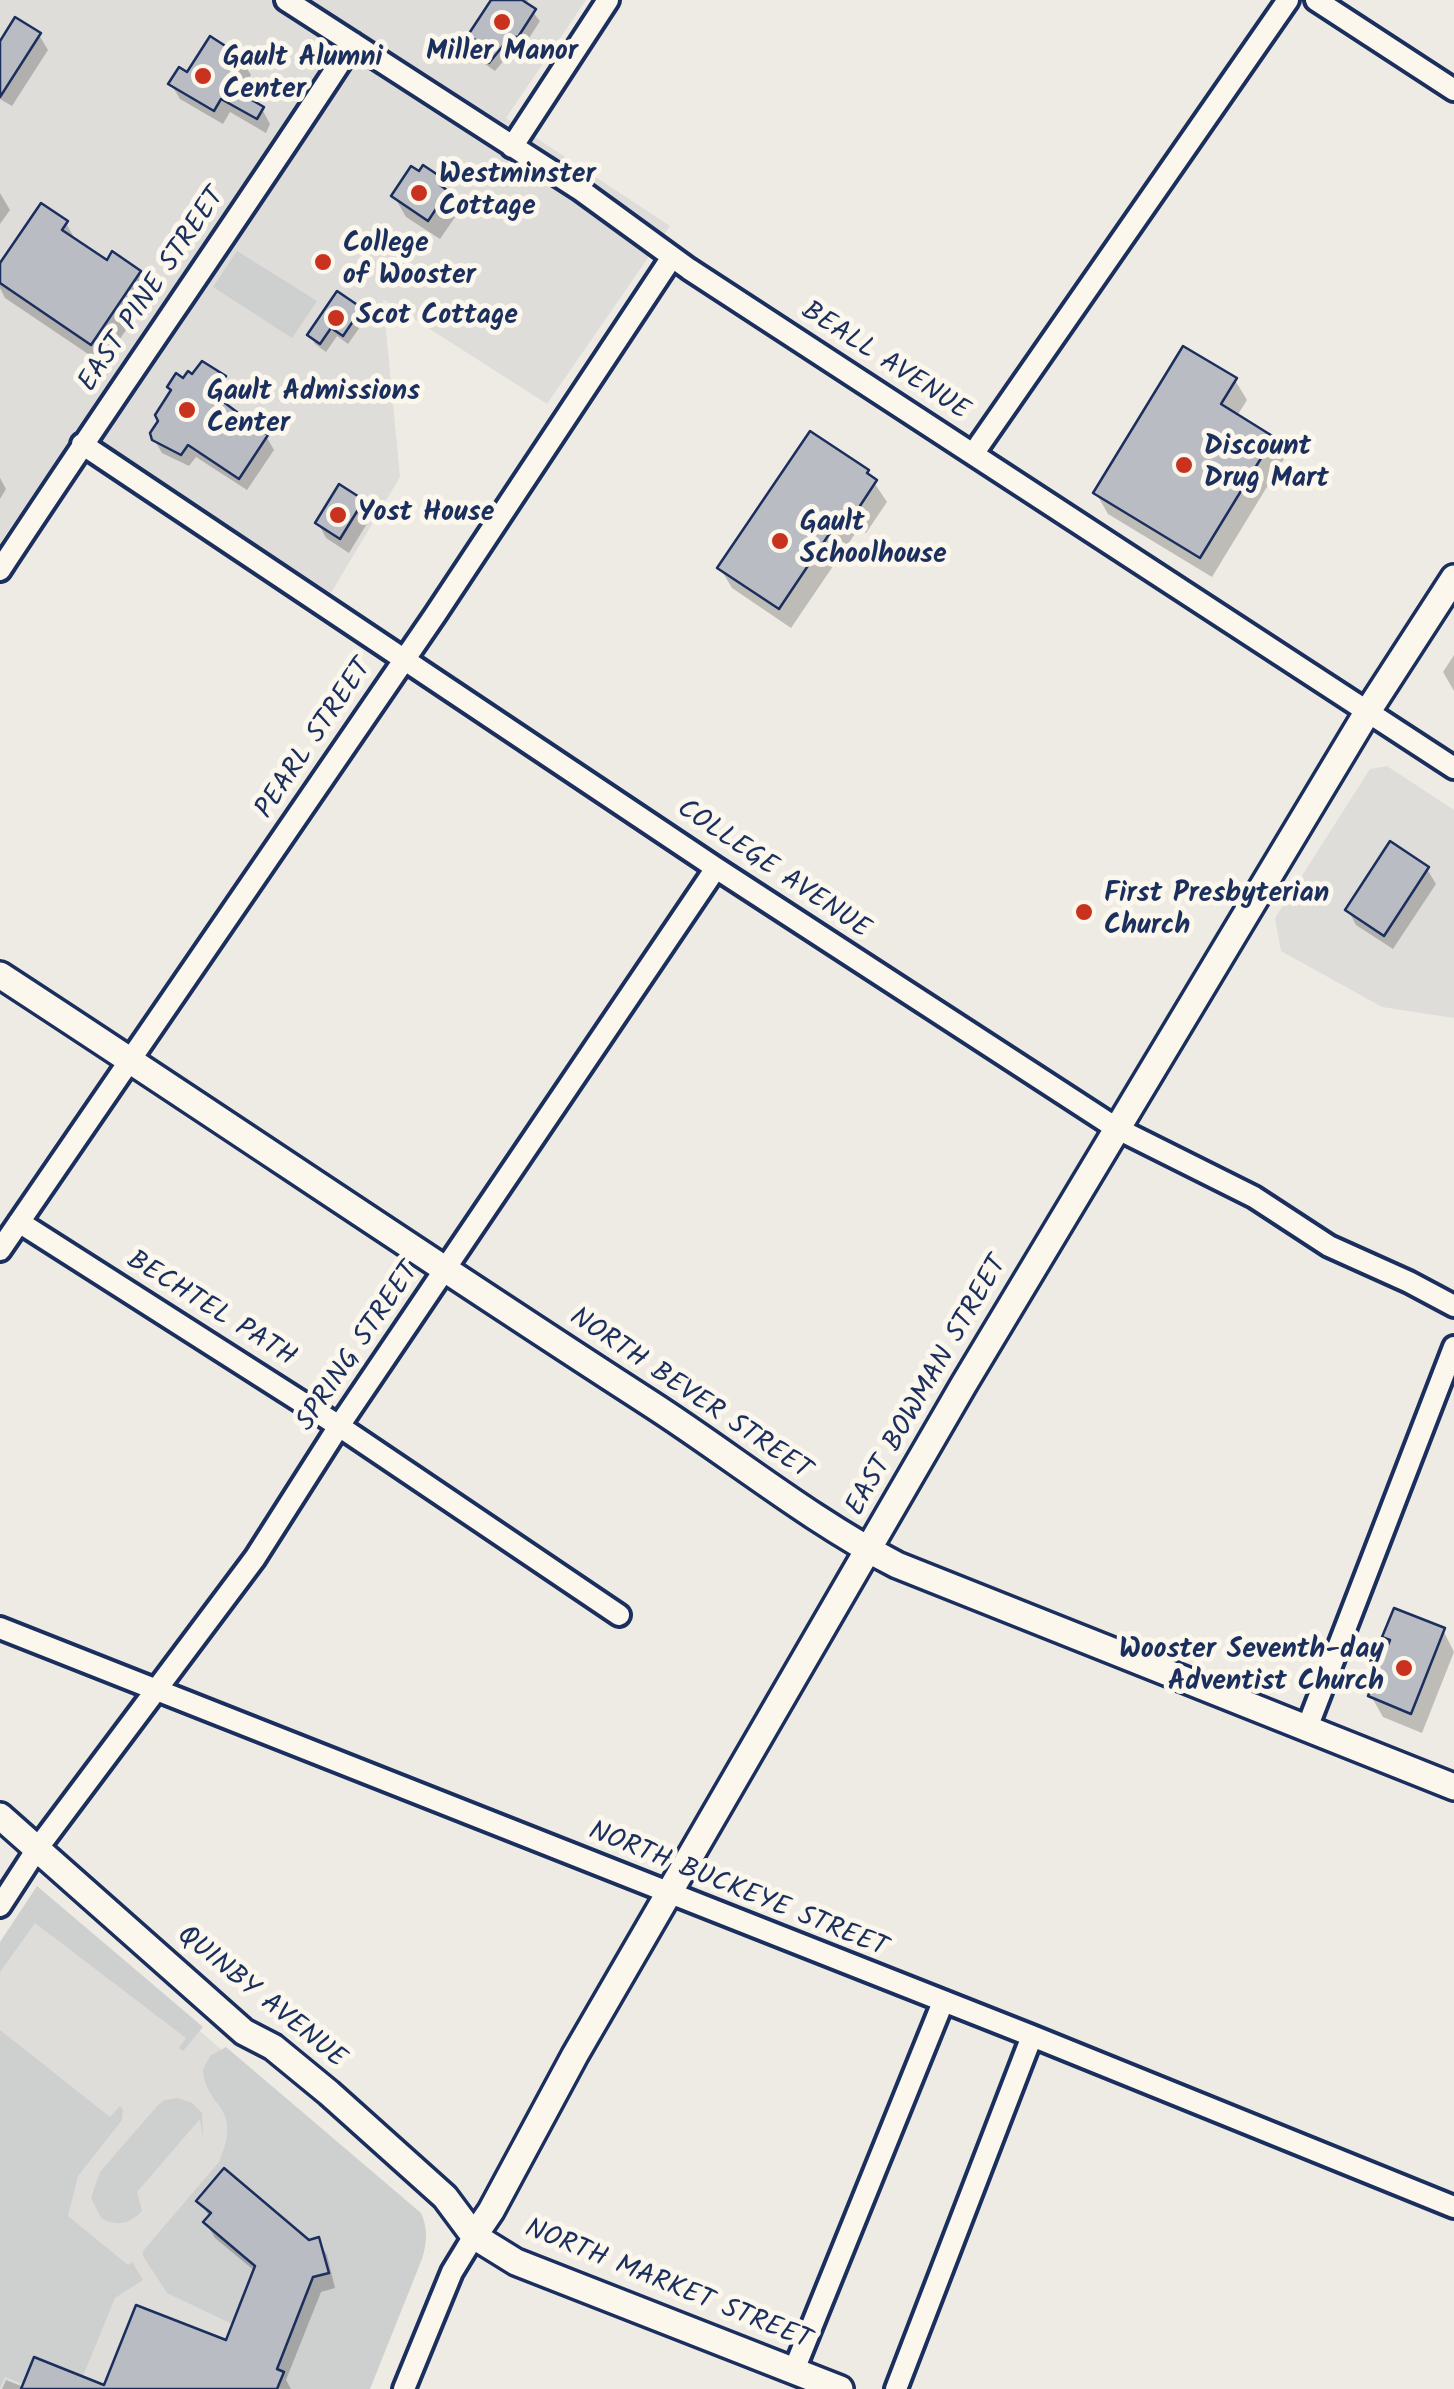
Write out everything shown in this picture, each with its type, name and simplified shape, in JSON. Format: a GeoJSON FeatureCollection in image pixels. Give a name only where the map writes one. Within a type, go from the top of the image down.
{"type":"FeatureCollection","features":[{"type":"Feature","properties":{"kind":"main road","name":"EAST BOWMAN STREET"},"geometry":{"type":"LineString","coordinates":[[474,2236],[659,1889],[869,1550],[1116,1128],[1368,710],[1454,578]]}},
{"type":"Feature","properties":{"kind":"main road","name":"NORTH BEVER STREET"},"geometry":{"type":"LineString","coordinates":[[0,975],[869,1550],[897,1565],[1454,1787]]}},
{"type":"Feature","properties":{"kind":"main road","name":"QUINBY AVENUE"},"geometry":{"type":"LineString","coordinates":[[0,1816],[244,2032],[273,2047],[329,2093],[446,2197],[474,2236]]}},
{"type":"Feature","properties":{"kind":"main road","name":"NORTH MARKET STREET"},"geometry":{"type":"LineString","coordinates":[[474,2236],[516,2262],[840,2389]]}},
{"type":"Feature","properties":{"kind":"street","name":"BEALL AVENUE"},"geometry":{"type":"LineString","coordinates":[[286,0],[579,189],[672,258],[1454,768]]}},
{"type":"Feature","properties":{"kind":"street"},"geometry":{"type":"LineString","coordinates":[[512,147],[608,0]]}},
{"type":"Feature","properties":{"kind":"street"},"geometry":{"type":"LineString","coordinates":[[974,454],[1288,0]]}},
{"type":"Feature","properties":{"kind":"street"},"geometry":{"type":"LineString","coordinates":[[1316,0],[1454,90]]}},
{"type":"Feature","properties":{"kind":"street","name":"EAST PINE STREET"},"geometry":{"type":"LineString","coordinates":[[0,570],[82,444],[206,268],[353,42]]}},
{"type":"Feature","properties":{"kind":"street","name":"PEARL STREET"},"geometry":{"type":"LineString","coordinates":[[0,1250],[404,659],[672,258]]}},
{"type":"Feature","properties":{"kind":"street","name":"COLLEGE AVENUE"},"geometry":{"type":"LineString","coordinates":[[82,444],[716,868],[1116,1128],[1254,1198],[1329,1246],[1454,1306]]}},
{"type":"Feature","properties":{"kind":"street","name":"SPRING STREET"},"geometry":{"type":"LineString","coordinates":[[0,1906],[37,1850],[255,1558],[339,1426],[716,868]]}},
{"type":"Feature","properties":{"kind":"street","name":"BECHTEL PATH"},"geometry":{"type":"LineString","coordinates":[[19,1222],[339,1426],[619,1615]]}},
{"type":"Feature","properties":{"kind":"street"},"geometry":{"type":"LineString","coordinates":[[1307,1728],[1454,1347]]}},
{"type":"Feature","properties":{"kind":"street","name":"NORTH BUCKEYE STREET"},"geometry":{"type":"LineString","coordinates":[[0,1628],[1454,2207]]}},
{"type":"Feature","properties":{"kind":"street"},"geometry":{"type":"LineString","coordinates":[[794,2370],[943,2002]]}},
{"type":"Feature","properties":{"kind":"street"},"geometry":{"type":"LineString","coordinates":[[896,2389],[1032,2036]]}},
{"type":"Feature","properties":{"kind":"street"},"geometry":{"type":"LineString","coordinates":[[404,2389],[452,2272],[474,2236]]}},
{"type":"Feature","properties":{"kind":"shaded area","name":"College of Wooster"},"geometry":{"type":"Polygon","coordinates":[[[0,0],[586,0],[506,118],[670,226],[547,404],[383,299],[400,477],[331,593],[79,427],[0,543],[0,0]]]}},
{"type":"Feature","properties":{"kind":"shaded area"},"geometry":{"type":"Polygon","coordinates":[[[237,251],[317,301],[292,338],[213,287],[237,251]]]}},
{"type":"Feature","properties":{"kind":"shaded area"},"geometry":{"type":"Polygon","coordinates":[[[1387,766],[1454,810],[1454,1018],[1382,1007],[1281,951],[1275,918],[1370,769],[1387,766]]]}},
{"type":"Feature","properties":{"kind":"shaded area"},"geometry":{"type":"Polygon","coordinates":[[[37,1886],[203,2027],[183,2051],[179,2048],[186,2038],[35,1923],[0,1972],[0,1942],[37,1886]]]}},
{"type":"Feature","properties":{"kind":"shaded area"},"geometry":{"type":"Polygon","coordinates":[[[39,1892],[415,2217],[363,2389],[0,2389],[0,1950],[39,1892]]]}},
{"type":"Feature","properties":{"kind":"shaded area"},"geometry":{"type":"Polygon","coordinates":[[[0,2030],[110,2117],[120,2106],[123,2110],[122,2120],[78,2176],[68,2216],[128,2265],[132,2262],[143,2280],[115,2298],[83,2376],[34,2357],[23,2384],[5,2377],[0,2388],[0,2030]]]}},
{"type":"Feature","properties":{"kind":"shaded area"},"geometry":{"type":"Polygon","coordinates":[[[226,2047],[421,2213],[426,2236],[422,2259],[370,2389],[277,2389],[284,2372],[255,2360],[313,2277],[329,2272],[319,2237],[309,2240],[224,2168],[197,2201],[211,2213],[204,2223],[251,2263],[253,2271],[232,2324],[167,2293],[143,2256],[143,2251],[219,2162],[226,2143],[226,2118],[210,2093],[203,2070],[210,2056],[226,2047]]]}},
{"type":"Feature","properties":{"kind":"shaded area"},"geometry":{"type":"Polygon","coordinates":[[[178,2098],[192,2103],[202,2113],[203,2138],[200,2119],[137,2192],[142,2211],[137,2215],[117,2223],[101,2218],[91,2198],[100,2172],[158,2105],[178,2098]]]}},
{"type":"Feature","properties":{"kind":"building","name":"Miller Manor"},"geometry":{"type":"Polygon","coordinates":[[[491,0],[522,0],[536,9],[518,37],[510,37],[489,63],[474,53],[480,43],[468,35],[491,0]]]}},
{"type":"Feature","properties":{"kind":"building"},"geometry":{"type":"Polygon","coordinates":[[[15,17],[41,33],[0,97],[0,41],[15,17]]]}},
{"type":"Feature","properties":{"kind":"building","name":"Gault Alumni Center"},"geometry":{"type":"Polygon","coordinates":[[[210,36],[244,58],[230,81],[234,83],[231,88],[264,107],[257,119],[221,99],[214,111],[168,84],[179,67],[187,72],[210,36]]]}},
{"type":"Feature","properties":{"kind":"building","name":"Westminster Cottage"},"geometry":{"type":"Polygon","coordinates":[[[423,165],[444,179],[440,185],[448,191],[428,221],[391,196],[411,166],[419,171],[423,165]]]}},
{"type":"Feature","properties":{"kind":"building"},"geometry":{"type":"Polygon","coordinates":[[[41,203],[68,221],[62,230],[107,260],[112,251],[141,271],[91,345],[0,283],[0,263],[41,203]]]}},
{"type":"Feature","properties":{"kind":"building","name":"Scot Cottage"},"geometry":{"type":"Polygon","coordinates":[[[337,291],[362,308],[343,336],[331,328],[320,344],[307,335],[337,291]]]}},
{"type":"Feature","properties":{"kind":"building","name":"Discount Drug Mart"},"geometry":{"type":"Polygon","coordinates":[[[1183,346],[1237,378],[1221,404],[1274,437],[1200,558],[1093,493],[1183,346]]]}},
{"type":"Feature","properties":{"kind":"building"},"geometry":{"type":"Polygon","coordinates":[[[202,361],[226,376],[214,395],[268,435],[239,479],[188,445],[181,455],[152,440],[150,433],[158,421],[155,415],[171,390],[167,387],[176,373],[183,378],[188,371],[192,374],[202,361]]]}},
{"type":"Feature","properties":{"kind":"building","name":"Gault Schoolhouse"},"geometry":{"type":"Polygon","coordinates":[[[810,431],[869,470],[867,473],[877,480],[854,515],[846,509],[779,609],[717,568],[810,431]]]}},
{"type":"Feature","properties":{"kind":"building","name":"Yost House"},"geometry":{"type":"Polygon","coordinates":[[[339,484],[364,500],[340,539],[315,523],[339,484]]]}},
{"type":"Feature","properties":{"kind":"building"},"geometry":{"type":"Polygon","coordinates":[[[1390,841],[1429,867],[1384,936],[1345,910],[1390,841]]]}},
{"type":"Feature","properties":{"kind":"building","name":"Wooster Seventh-day Adventist Church"},"geometry":{"type":"Polygon","coordinates":[[[1394,1608],[1445,1628],[1411,1714],[1368,1696],[1390,1640],[1382,1637],[1394,1608]]]}},
{"type":"Feature","properties":{"kind":"building"},"geometry":{"type":"Polygon","coordinates":[[[224,2168],[309,2240],[319,2237],[329,2273],[313,2277],[277,2369],[284,2372],[277,2389],[21,2389],[34,2357],[104,2385],[136,2305],[226,2340],[255,2266],[203,2222],[211,2213],[196,2201],[224,2168]]]}},
{"type":"Feature","properties":{"kind":"place","name":"Miller Manor"},"geometry":{"type":"Point","coordinates":[502,22]}},
{"type":"Feature","properties":{"kind":"place","name":"Gault Alumni Center"},"geometry":{"type":"Point","coordinates":[203,76]}},
{"type":"Feature","properties":{"kind":"place","name":"Westminster Cottage"},"geometry":{"type":"Point","coordinates":[419,193]}},
{"type":"Feature","properties":{"kind":"place","name":"College of Wooster"},"geometry":{"type":"Point","coordinates":[323,262]}},
{"type":"Feature","properties":{"kind":"place","name":"Scot Cottage"},"geometry":{"type":"Point","coordinates":[336,318]}},
{"type":"Feature","properties":{"kind":"place","name":"Gault Admissions Center"},"geometry":{"type":"Point","coordinates":[187,410]}},
{"type":"Feature","properties":{"kind":"place","name":"Discount Drug Mart"},"geometry":{"type":"Point","coordinates":[1184,465]}},
{"type":"Feature","properties":{"kind":"place","name":"Yost House"},"geometry":{"type":"Point","coordinates":[338,515]}},
{"type":"Feature","properties":{"kind":"place","name":"Gault Schoolhouse"},"geometry":{"type":"Point","coordinates":[780,541]}},
{"type":"Feature","properties":{"kind":"place","name":"First Presbyterian Church"},"geometry":{"type":"Point","coordinates":[1084,912]}},
{"type":"Feature","properties":{"kind":"place","name":"Wooster Seventh-day Adventist Church"},"geometry":{"type":"Point","coordinates":[1404,1668]}}]}
